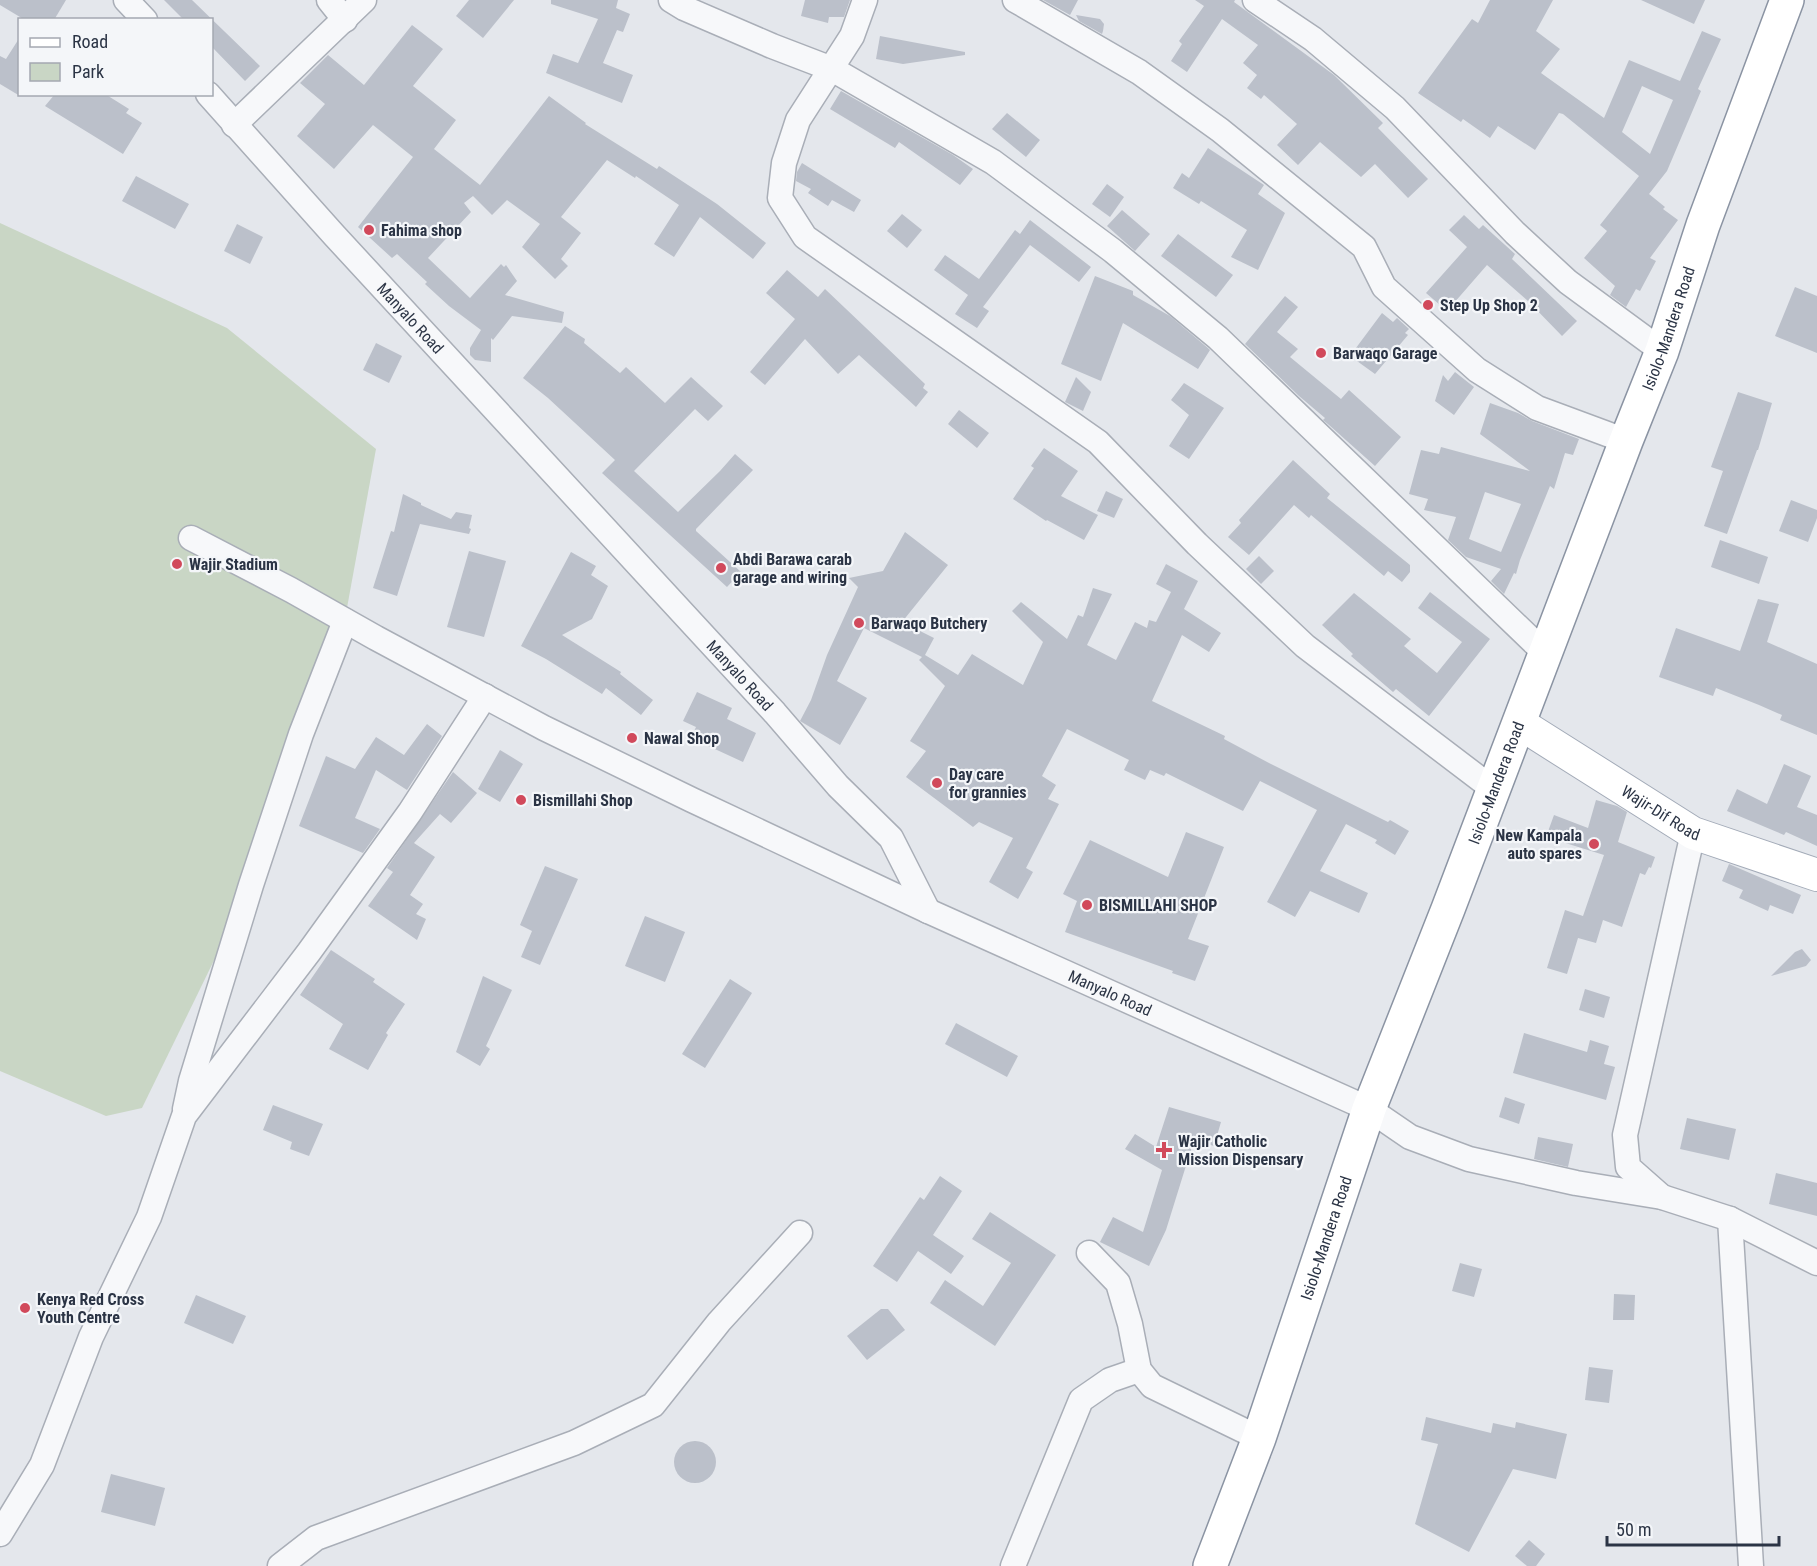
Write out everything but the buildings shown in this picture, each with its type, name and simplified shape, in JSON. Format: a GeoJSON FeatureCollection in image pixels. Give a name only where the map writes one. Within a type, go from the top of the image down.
{"type":"FeatureCollection","features":[{"type":"Feature","properties":{"kind":"highway","name":"Isiolo-Mandera Road"},"geometry":{"type":"LineString","coordinates":[[1210,1566],[1259,1438],[1369,1109],[1662,351],[1703,225],[1787,0]]}},
{"type":"Feature","properties":{"kind":"main road","name":"Wajir-Dif Road"},"geometry":{"type":"LineString","coordinates":[[1519,723],[1693,833],[1817,875]]}},
{"type":"Feature","properties":{"kind":"street"},"geometry":{"type":"LineString","coordinates":[[126,0],[143,18]]}},
{"type":"Feature","properties":{"kind":"street"},"geometry":{"type":"LineString","coordinates":[[329,0],[345,20]]}},
{"type":"Feature","properties":{"kind":"street"},"geometry":{"type":"LineString","coordinates":[[234,125],[364,0]]}},
{"type":"Feature","properties":{"kind":"street"},"geometry":{"type":"LineString","coordinates":[[671,0],[684,8],[832,69],[993,162],[1113,251],[1218,338],[1544,652]]}},
{"type":"Feature","properties":{"kind":"street"},"geometry":{"type":"LineString","coordinates":[[865,0],[852,36],[798,120],[784,163],[780,198],[805,237],[1098,442],[1197,544],[1305,646],[1493,789]]}},
{"type":"Feature","properties":{"kind":"street"},"geometry":{"type":"LineString","coordinates":[[1015,0],[1139,72],[1220,130],[1364,247],[1384,287],[1477,370],[1538,408],[1626,441]]}},
{"type":"Feature","properties":{"kind":"street"},"geometry":{"type":"LineString","coordinates":[[1255,0],[1313,39],[1386,100],[1541,258],[1568,282],[1662,351]]}},
{"type":"Feature","properties":{"kind":"street","name":"Manyalo Road"},"geometry":{"type":"LineString","coordinates":[[210,96],[775,712],[838,786],[891,838],[928,911],[1369,1109],[1410,1137],[1469,1159],[1576,1183],[1662,1197]]}},
{"type":"Feature","properties":{"kind":"street"},"geometry":{"type":"LineString","coordinates":[[192,538],[544,728],[928,911]]}},
{"type":"Feature","properties":{"kind":"street"},"geometry":{"type":"LineString","coordinates":[[0,1534],[42,1466],[91,1337],[149,1217],[184,1116],[191,1081],[251,885],[302,734],[345,621]]}},
{"type":"Feature","properties":{"kind":"street"},"geometry":{"type":"LineString","coordinates":[[184,1116],[309,952],[404,821],[484,696]]}},
{"type":"Feature","properties":{"kind":"street"},"geometry":{"type":"LineString","coordinates":[[1693,833],[1625,1135],[1628,1167],[1662,1197],[1730,1219],[1817,1263]]}},
{"type":"Feature","properties":{"kind":"street"},"geometry":{"type":"LineString","coordinates":[[1730,1219],[1751,1566]]}},
{"type":"Feature","properties":{"kind":"street"},"geometry":{"type":"LineString","coordinates":[[280,1566],[316,1538],[574,1443],[653,1405],[719,1322],[800,1233]]}},
{"type":"Feature","properties":{"kind":"street"},"geometry":{"type":"LineString","coordinates":[[1089,1253],[1118,1283],[1130,1324],[1139,1370],[1152,1386],[1259,1438]]}},
{"type":"Feature","properties":{"kind":"street"},"geometry":{"type":"LineString","coordinates":[[1013,1566],[1081,1400],[1110,1380],[1139,1370]]}},
{"type":"Feature","properties":{"kind":"green space","name":"Wajir Stadium"},"geometry":{"type":"Polygon","coordinates":[[[0,223],[227,328],[376,449],[334,679],[261,864],[142,1108],[106,1116],[0,1071],[0,223]]]}},
{"type":"Feature","properties":{"kind":"place","name":"Fahima shop"},"geometry":{"type":"Point","coordinates":[369,230]}},
{"type":"Feature","properties":{"kind":"place","name":"Step Up Shop 2"},"geometry":{"type":"Point","coordinates":[1428,305]}},
{"type":"Feature","properties":{"kind":"place","name":"Barwaqo Garage"},"geometry":{"type":"Point","coordinates":[1321,353]}},
{"type":"Feature","properties":{"kind":"place","name":"Wajir Stadium"},"geometry":{"type":"Point","coordinates":[177,564]}},
{"type":"Feature","properties":{"kind":"place","name":"Abdi Barawa carab garage and wiring"},"geometry":{"type":"Point","coordinates":[721,568]}},
{"type":"Feature","properties":{"kind":"place","name":"Barwaqo Butchery"},"geometry":{"type":"Point","coordinates":[859,623]}},
{"type":"Feature","properties":{"kind":"place","name":"Nawal Shop"},"geometry":{"type":"Point","coordinates":[632,738]}},
{"type":"Feature","properties":{"kind":"place","name":"Day care for grannies"},"geometry":{"type":"Point","coordinates":[937,783]}},
{"type":"Feature","properties":{"kind":"place","name":"Bismillahi Shop"},"geometry":{"type":"Point","coordinates":[521,800]}},
{"type":"Feature","properties":{"kind":"place","name":"New Kampala auto spares"},"geometry":{"type":"Point","coordinates":[1594,844]}},
{"type":"Feature","properties":{"kind":"place","name":"BISMILLAHI SHOP"},"geometry":{"type":"Point","coordinates":[1087,905]}},
{"type":"Feature","properties":{"kind":"place","name":"Wajir Catholic Mission Dispensary"},"geometry":{"type":"Point","coordinates":[1164,1150]}},
{"type":"Feature","properties":{"kind":"place","name":"Kenya Red Cross Youth Centre"},"geometry":{"type":"Point","coordinates":[25,1308]}}]}
